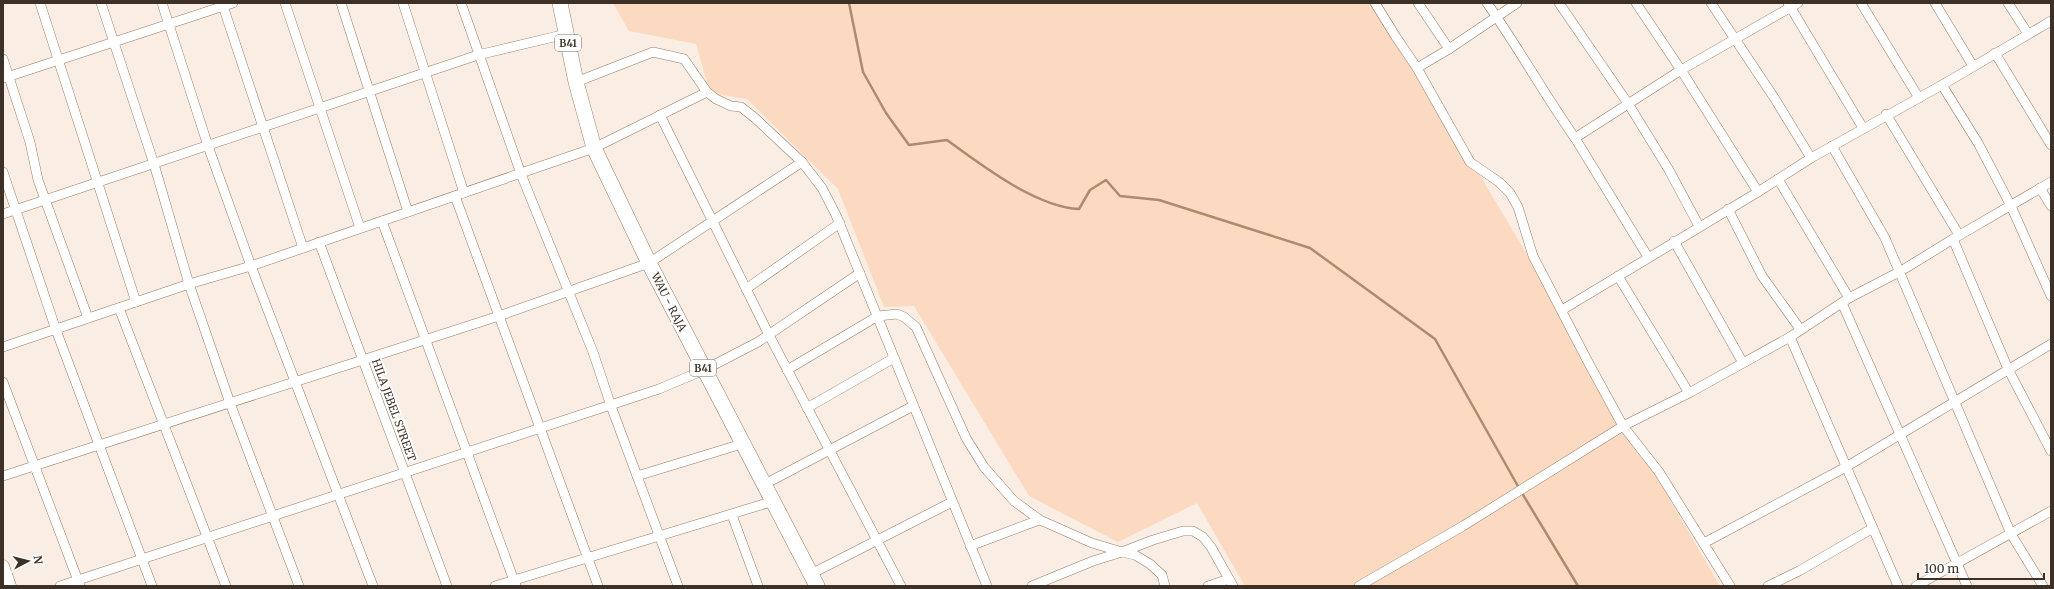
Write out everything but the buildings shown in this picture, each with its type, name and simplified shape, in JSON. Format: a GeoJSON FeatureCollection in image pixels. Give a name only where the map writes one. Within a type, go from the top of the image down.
{"type":"FeatureCollection","features":[{"type":"Feature","properties":{"kind":"main road","name":"WAU - RAJA"},"geometry":{"type":"LineString","coordinates":[[560,3],[576,82],[594,148],[649,263],[814,580]]}},
{"type":"Feature","properties":{"kind":"street"},"geometry":{"type":"LineString","coordinates":[[40,3],[136,302]]}},
{"type":"Feature","properties":{"kind":"street"},"geometry":{"type":"LineString","coordinates":[[101,3],[154,164],[189,284],[230,403],[299,586]]}},
{"type":"Feature","properties":{"kind":"street"},"geometry":{"type":"LineString","coordinates":[[162,3],[208,146],[251,266],[373,586]]}},
{"type":"Feature","properties":{"kind":"street"},"geometry":{"type":"LineString","coordinates":[[6,78],[223,5],[233,3]]}},
{"type":"Feature","properties":{"kind":"street"},"geometry":{"type":"LineString","coordinates":[[285,3],[360,228]]}},
{"type":"Feature","properties":{"kind":"street"},"geometry":{"type":"LineString","coordinates":[[341,3],[408,212]]}},
{"type":"Feature","properties":{"kind":"street"},"geometry":{"type":"LineString","coordinates":[[403,3],[464,192]]}},
{"type":"Feature","properties":{"kind":"street"},"geometry":{"type":"LineString","coordinates":[[461,3],[521,174],[570,292],[678,586]]}},
{"type":"Feature","properties":{"kind":"street"},"geometry":{"type":"LineString","coordinates":[[1375,3],[1417,68],[1470,162],[1499,182],[1510,193],[1518,207],[1533,256],[1623,426],[1659,472],[1730,586]]}},
{"type":"Feature","properties":{"kind":"street"},"geometry":{"type":"LineString","coordinates":[[1418,3],[1449,49]]}},
{"type":"Feature","properties":{"kind":"street"},"geometry":{"type":"LineString","coordinates":[[1487,3],[1557,114],[1575,138],[1648,257]]}},
{"type":"Feature","properties":{"kind":"street"},"geometry":{"type":"LineString","coordinates":[[1417,68],[1449,49],[1517,3]]}},
{"type":"Feature","properties":{"kind":"street"},"geometry":{"type":"LineString","coordinates":[[1558,3],[1630,105],[1670,170],[1700,226]]}},
{"type":"Feature","properties":{"kind":"street"},"geometry":{"type":"LineString","coordinates":[[1636,3],[1681,70],[1758,192]]}},
{"type":"Feature","properties":{"kind":"street"},"geometry":{"type":"LineString","coordinates":[[1711,3],[1811,158]]}},
{"type":"Feature","properties":{"kind":"street"},"geometry":{"type":"LineString","coordinates":[[1861,3],[1918,98]]}},
{"type":"Feature","properties":{"kind":"street"},"geometry":{"type":"LineString","coordinates":[[1935,3],[1973,66]]}},
{"type":"Feature","properties":{"kind":"street"},"geometry":{"type":"LineString","coordinates":[[2008,3],[2028,34]]}},
{"type":"Feature","properties":{"kind":"street"},"geometry":{"type":"LineString","coordinates":[[1575,138],[1630,105],[1681,70],[1736,40],[1792,4],[1863,128]]}},
{"type":"Feature","properties":{"kind":"street"},"geometry":{"type":"LineString","coordinates":[[223,5],[303,248]]}},
{"type":"Feature","properties":{"kind":"street"},"geometry":{"type":"LineString","coordinates":[[1562,310],[1674,241],[1758,192],[1811,158],[1886,114],[1942,85],[2051,22]]}},
{"type":"Feature","properties":{"kind":"street"},"geometry":{"type":"LineString","coordinates":[[3,214],[321,109],[478,55],[566,34]]}},
{"type":"Feature","properties":{"kind":"street"},"geometry":{"type":"LineString","coordinates":[[576,82],[653,52],[684,59],[707,92],[716,99],[731,106],[741,108],[755,118],[802,162],[822,188],[840,223],[987,586]]}},
{"type":"Feature","properties":{"kind":"street"},"geometry":{"type":"LineString","coordinates":[[1995,53],[2051,145]]}},
{"type":"Feature","properties":{"kind":"street"},"geometry":{"type":"LineString","coordinates":[[3,59],[6,78],[46,200],[88,318]]}},
{"type":"Feature","properties":{"kind":"street"},"geometry":{"type":"LineString","coordinates":[[1942,85],[1978,143],[2011,206],[2051,296]]}},
{"type":"Feature","properties":{"kind":"street"},"geometry":{"type":"LineString","coordinates":[[3,347],[189,284],[251,266],[594,148],[707,92]]}},
{"type":"Feature","properties":{"kind":"street"},"geometry":{"type":"LineString","coordinates":[[1886,114],[1956,237],[2008,369],[2051,451]]}},
{"type":"Feature","properties":{"kind":"street"},"geometry":{"type":"LineString","coordinates":[[660,115],[787,370],[901,586]]}},
{"type":"Feature","properties":{"kind":"street"},"geometry":{"type":"LineString","coordinates":[[1832,146],[1886,238],[2011,534],[2042,586]]}},
{"type":"Feature","properties":{"kind":"street"},"geometry":{"type":"LineString","coordinates":[[3,476],[499,316],[649,263],[802,162]]}},
{"type":"Feature","properties":{"kind":"street"},"geometry":{"type":"LineString","coordinates":[[3,172],[56,330],[152,586]]}},
{"type":"Feature","properties":{"kind":"street"},"geometry":{"type":"LineString","coordinates":[[1778,179],[1846,300],[1900,434],[1967,586]]}},
{"type":"Feature","properties":{"kind":"street"},"geometry":{"type":"LineString","coordinates":[[1358,586],[1517,493],[1623,426],[1690,393],[1790,337],[1846,300],[1901,271],[2051,182]]}},
{"type":"Feature","properties":{"kind":"street"},"geometry":{"type":"LineString","coordinates":[[2040,188],[2051,206]]}},
{"type":"Feature","properties":{"kind":"street"},"geometry":{"type":"LineString","coordinates":[[455,196],[598,586]]}},
{"type":"Feature","properties":{"kind":"street"},"geometry":{"type":"LineString","coordinates":[[1728,209],[1762,276],[1800,330]]}},
{"type":"Feature","properties":{"kind":"street"},"geometry":{"type":"LineString","coordinates":[[382,221],[515,583]]}},
{"type":"Feature","properties":{"kind":"street"},"geometry":{"type":"LineString","coordinates":[[746,289],[840,223]]}},
{"type":"Feature","properties":{"kind":"street"},"geometry":{"type":"LineString","coordinates":[[1674,241],[1743,363]]}},
{"type":"Feature","properties":{"kind":"street","name":"HILA JEBEL STREET"},"geometry":{"type":"LineString","coordinates":[[319,242],[447,586]]}},
{"type":"Feature","properties":{"kind":"street"},"geometry":{"type":"LineString","coordinates":[[60,586],[79,583],[207,538],[611,406],[704,370],[769,334],[860,273]]}},
{"type":"Feature","properties":{"kind":"street"},"geometry":{"type":"LineString","coordinates":[[1618,276],[1690,393]]}},
{"type":"Feature","properties":{"kind":"street"},"geometry":{"type":"LineString","coordinates":[[120,308],[226,586]]}},
{"type":"Feature","properties":{"kind":"street"},"geometry":{"type":"LineString","coordinates":[[787,370],[878,316],[897,314],[904,317],[916,327],[970,444],[984,467],[1014,501],[1039,520],[1092,542],[1135,556],[1150,564],[1162,575],[1165,586]]}},
{"type":"Feature","properties":{"kind":"street"},"geometry":{"type":"LineString","coordinates":[[1790,337],[1898,586]]}},
{"type":"Feature","properties":{"kind":"street"},"geometry":{"type":"LineString","coordinates":[[1704,543],[1846,467],[2051,344]]}},
{"type":"Feature","properties":{"kind":"street"},"geometry":{"type":"LineString","coordinates":[[807,408],[894,358]]}},
{"type":"Feature","properties":{"kind":"street"},"geometry":{"type":"LineString","coordinates":[[3,382],[79,583]]}},
{"type":"Feature","properties":{"kind":"street"},"geometry":{"type":"LineString","coordinates":[[765,484],[913,406]]}},
{"type":"Feature","properties":{"kind":"street"},"geometry":{"type":"LineString","coordinates":[[637,476],[744,443]]}},
{"type":"Feature","properties":{"kind":"street"},"geometry":{"type":"LineString","coordinates":[[495,586],[515,583],[588,558],[774,501]]}},
{"type":"Feature","properties":{"kind":"street"},"geometry":{"type":"LineString","coordinates":[[814,580],[877,539],[952,502]]}},
{"type":"Feature","properties":{"kind":"street"},"geometry":{"type":"LineString","coordinates":[[1916,586],[2051,511]]}},
{"type":"Feature","properties":{"kind":"street"},"geometry":{"type":"LineString","coordinates":[[732,515],[758,586]]}},
{"type":"Feature","properties":{"kind":"street"},"geometry":{"type":"LineString","coordinates":[[970,546],[1039,520]]}},
{"type":"Feature","properties":{"kind":"street"},"geometry":{"type":"LineString","coordinates":[[1768,586],[1799,572],[1873,528]]}},
{"type":"Feature","properties":{"kind":"street"},"geometry":{"type":"LineString","coordinates":[[1032,586],[1093,561],[1183,531],[1193,531],[1202,537],[1211,547],[1231,582],[1208,586]]}},
{"type":"Feature","properties":{"kind":"street"},"geometry":{"type":"LineString","coordinates":[[3,566],[10,586]]}},
{"type":"Feature","properties":{"kind":"shaded area"},"geometry":{"type":"Polygon","coordinates":[[[613,3],[1377,3],[1525,251],[1720,586],[1245,586],[1197,503],[1118,542],[1029,496],[914,306],[884,307],[838,189],[747,99],[710,93],[696,44],[629,31],[613,3]]]}},
{"type":"Feature","properties":{"kind":"waterway"},"geometry":{"type":"LineString","coordinates":[[849,3],[863,72],[886,113],[909,145],[947,140],[992,172],[1027,193],[1045,201],[1062,206],[1079,209],[1090,190],[1106,180],[1120,196],[1159,200],[1310,248],[1435,339],[1519,488]]}},
{"type":"Feature","properties":{"kind":"waterway"},"geometry":{"type":"LineString","coordinates":[[1522,493],[1578,586]]}}]}
